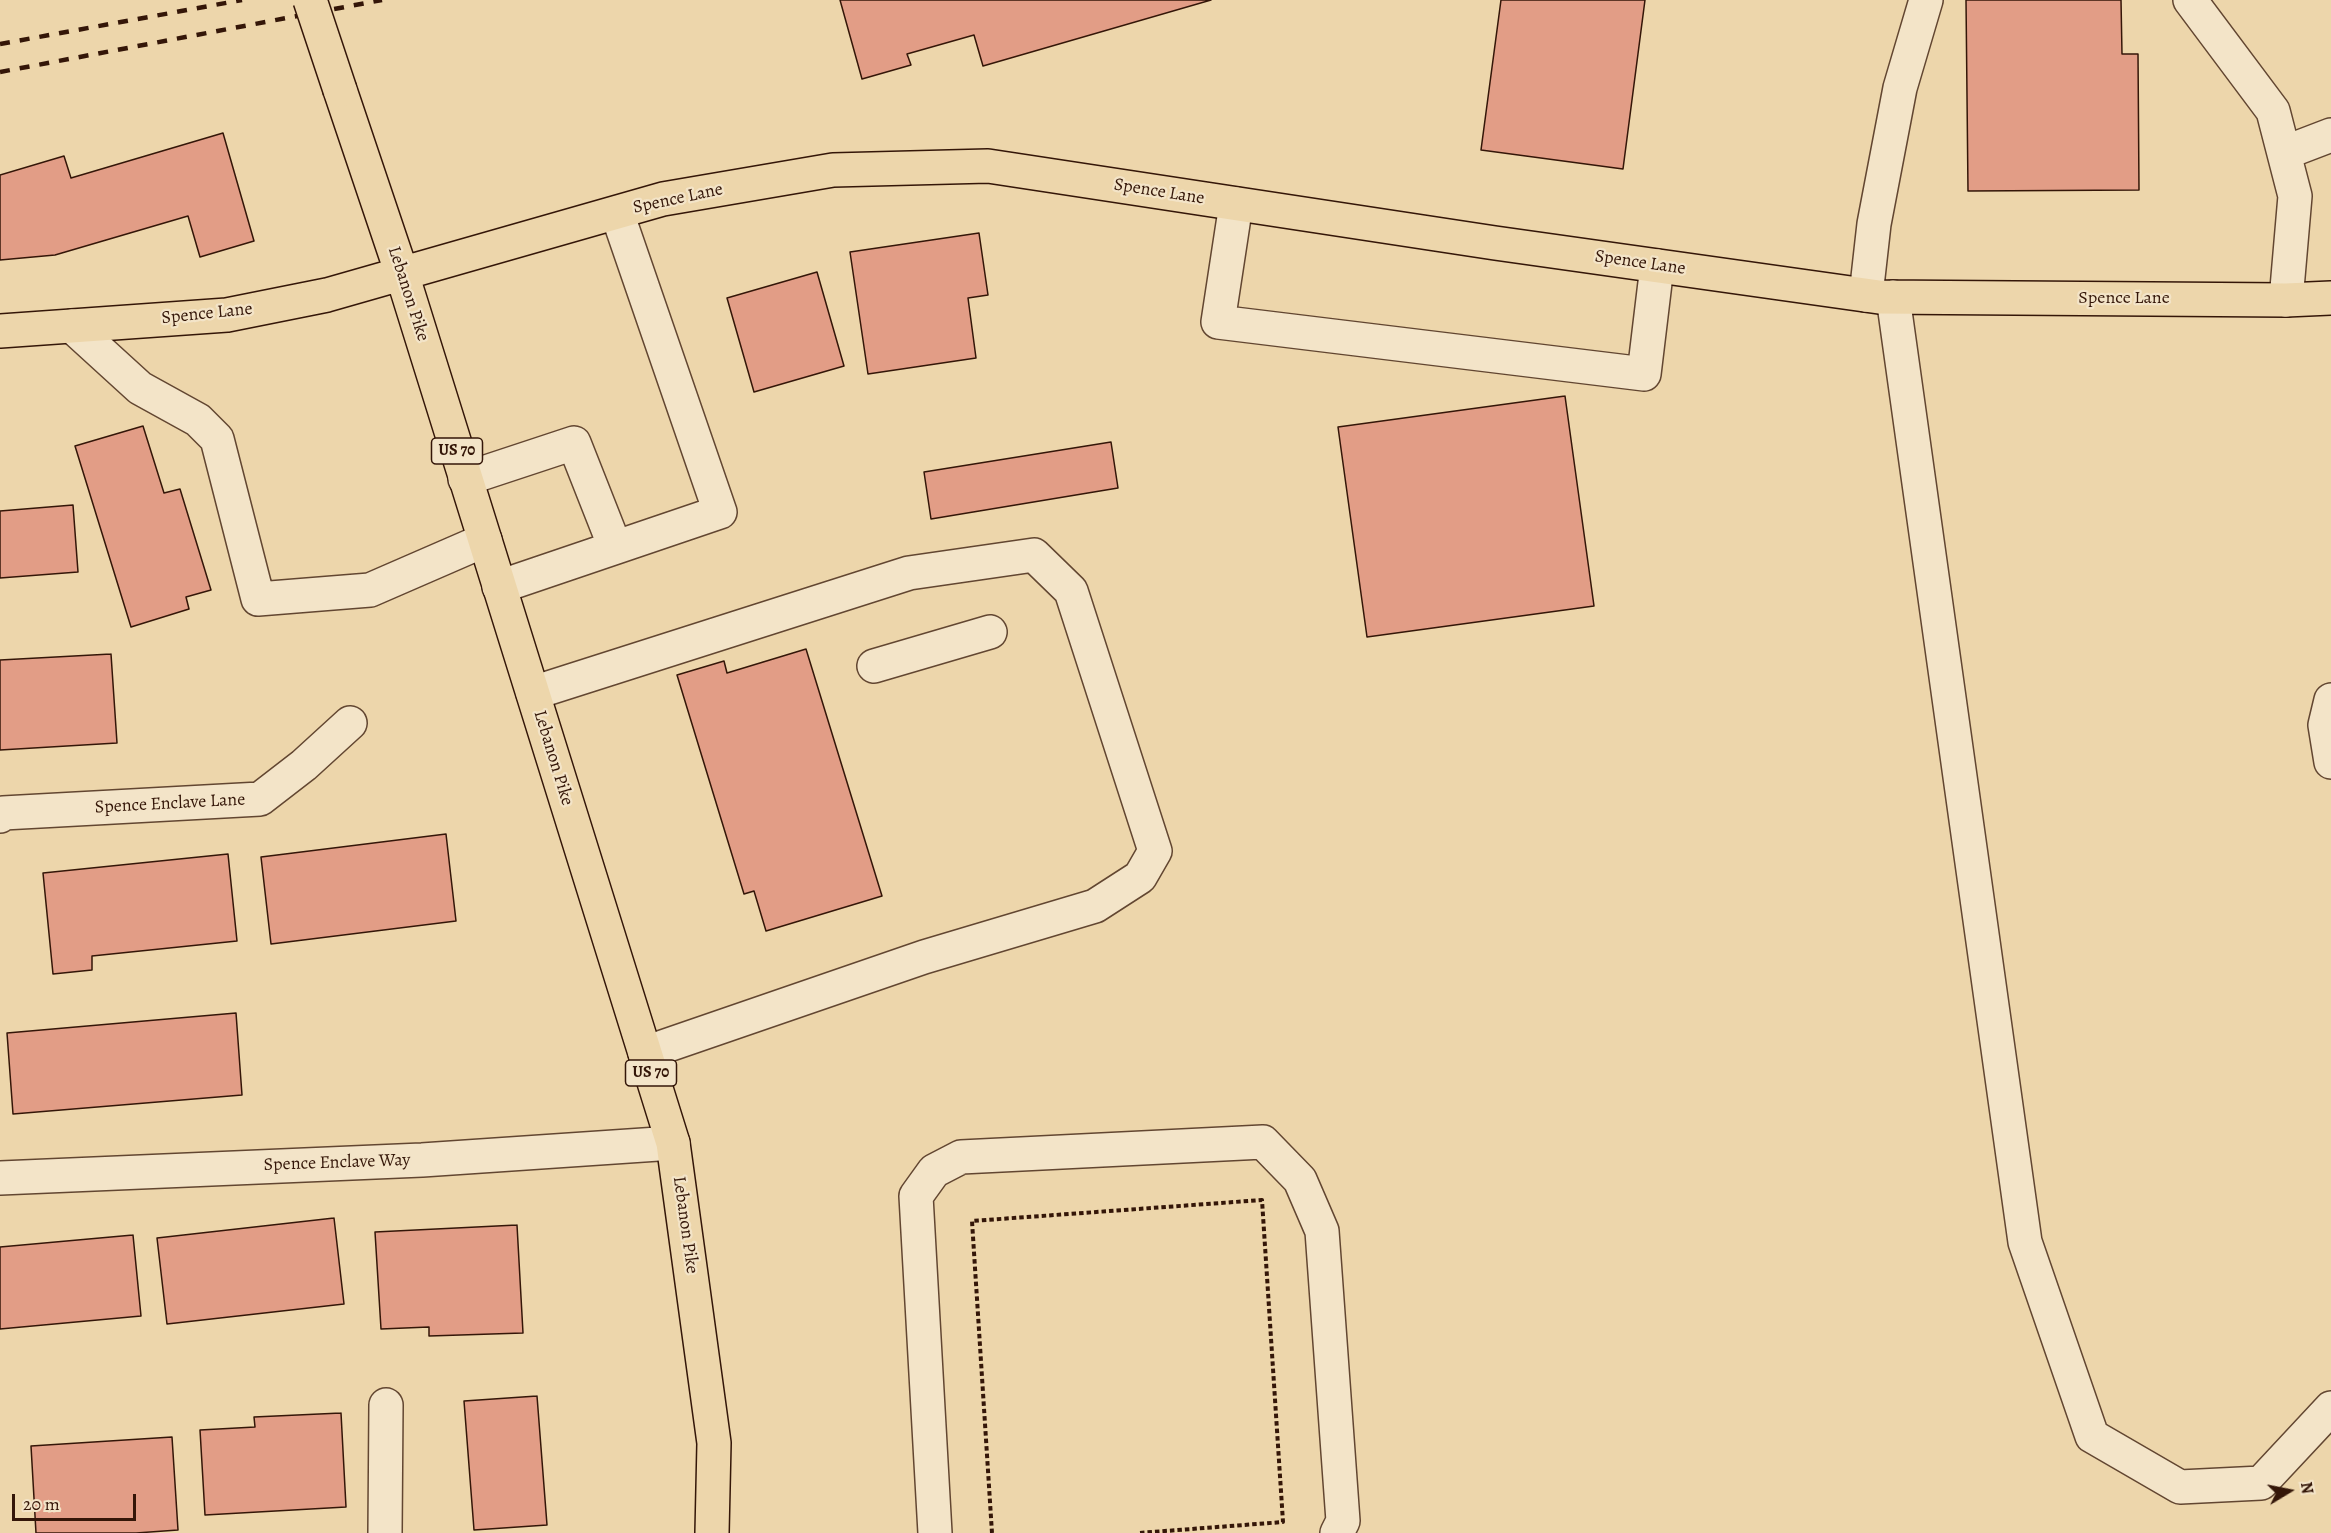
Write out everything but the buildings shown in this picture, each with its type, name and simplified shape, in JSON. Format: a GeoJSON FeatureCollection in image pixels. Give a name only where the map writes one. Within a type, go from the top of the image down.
{"type":"FeatureCollection","features":[{"type":"Feature","properties":{"kind":"main road","name":"Lebanon Pike"},"geometry":{"type":"LineString","coordinates":[[310,0],[402,274],[673,1143],[714,1443],[712,1533]]}},
{"type":"Feature","properties":{"kind":"main road","name":"Spence Lane"},"geometry":{"type":"LineString","coordinates":[[0,331],[227,315],[327,296],[663,199],[833,170],[988,166],[1657,266],[1880,296],[2286,300],[2331,298]]}},
{"type":"Feature","properties":{"kind":"street"},"geometry":{"type":"LineString","coordinates":[[1926,0],[1900,88],[1874,224],[1880,296],[2025,1242],[2092,1436],[2180,1487],[2261,1483],[2331,1408]]}},
{"type":"Feature","properties":{"kind":"street"},"geometry":{"type":"LineString","coordinates":[[2190,0],[2273,111],[2295,196],[2286,300]]}},
{"type":"Feature","properties":{"kind":"street"},"geometry":{"type":"LineString","coordinates":[[2284,153],[2331,135]]}},
{"type":"Feature","properties":{"kind":"street"},"geometry":{"type":"LineString","coordinates":[[1236,204],[1218,322],[1644,374],[1657,266]]}},
{"type":"Feature","properties":{"kind":"street"},"geometry":{"type":"LineString","coordinates":[[499,587],[720,512],[617,213]]}},
{"type":"Feature","properties":{"kind":"street"},"geometry":{"type":"LineString","coordinates":[[72,326],[140,388],[198,420],[217,439],[258,599],[370,590],[485,540]]}},
{"type":"Feature","properties":{"kind":"street"},"geometry":{"type":"LineString","coordinates":[[465,478],[574,443],[615,547]]}},
{"type":"Feature","properties":{"kind":"street"},"geometry":{"type":"LineString","coordinates":[[533,693],[909,573],[1034,555],[1071,591],[1155,851],[1140,877],[1095,906],[924,957],[645,1053]]}},
{"type":"Feature","properties":{"kind":"street"},"geometry":{"type":"LineString","coordinates":[[874,666],[990,632]]}},
{"type":"Feature","properties":{"kind":"street"},"geometry":{"type":"LineString","coordinates":[[2331,700],[2325,725],[2331,762]]}},
{"type":"Feature","properties":{"kind":"street","name":"Spence Enclave Lane"},"geometry":{"type":"LineString","coordinates":[[0,816],[3,813],[260,799],[304,765],[350,723]]}},
{"type":"Feature","properties":{"kind":"street"},"geometry":{"type":"LineString","coordinates":[[935,1533],[916,1196],[934,1171],[961,1157],[1263,1142],[1300,1180],[1322,1231],[1343,1521],[1337,1533]]}},
{"type":"Feature","properties":{"kind":"street","name":"Spence Enclave Way"},"geometry":{"type":"LineString","coordinates":[[0,1178],[422,1160],[673,1143]]}},
{"type":"Feature","properties":{"kind":"street"},"geometry":{"type":"LineString","coordinates":[[385,1533],[386,1405]]}},
{"type":"Feature","properties":{"kind":"path"},"geometry":{"type":"LineString","coordinates":[[992,1533],[972,1221],[1262,1200],[1283,1522],[1139,1533]]}},
{"type":"Feature","properties":{"kind":"railway"},"geometry":{"type":"LineString","coordinates":[[0,44],[242,0]]}},
{"type":"Feature","properties":{"kind":"railway"},"geometry":{"type":"LineString","coordinates":[[0,72],[382,0]]}}]}
